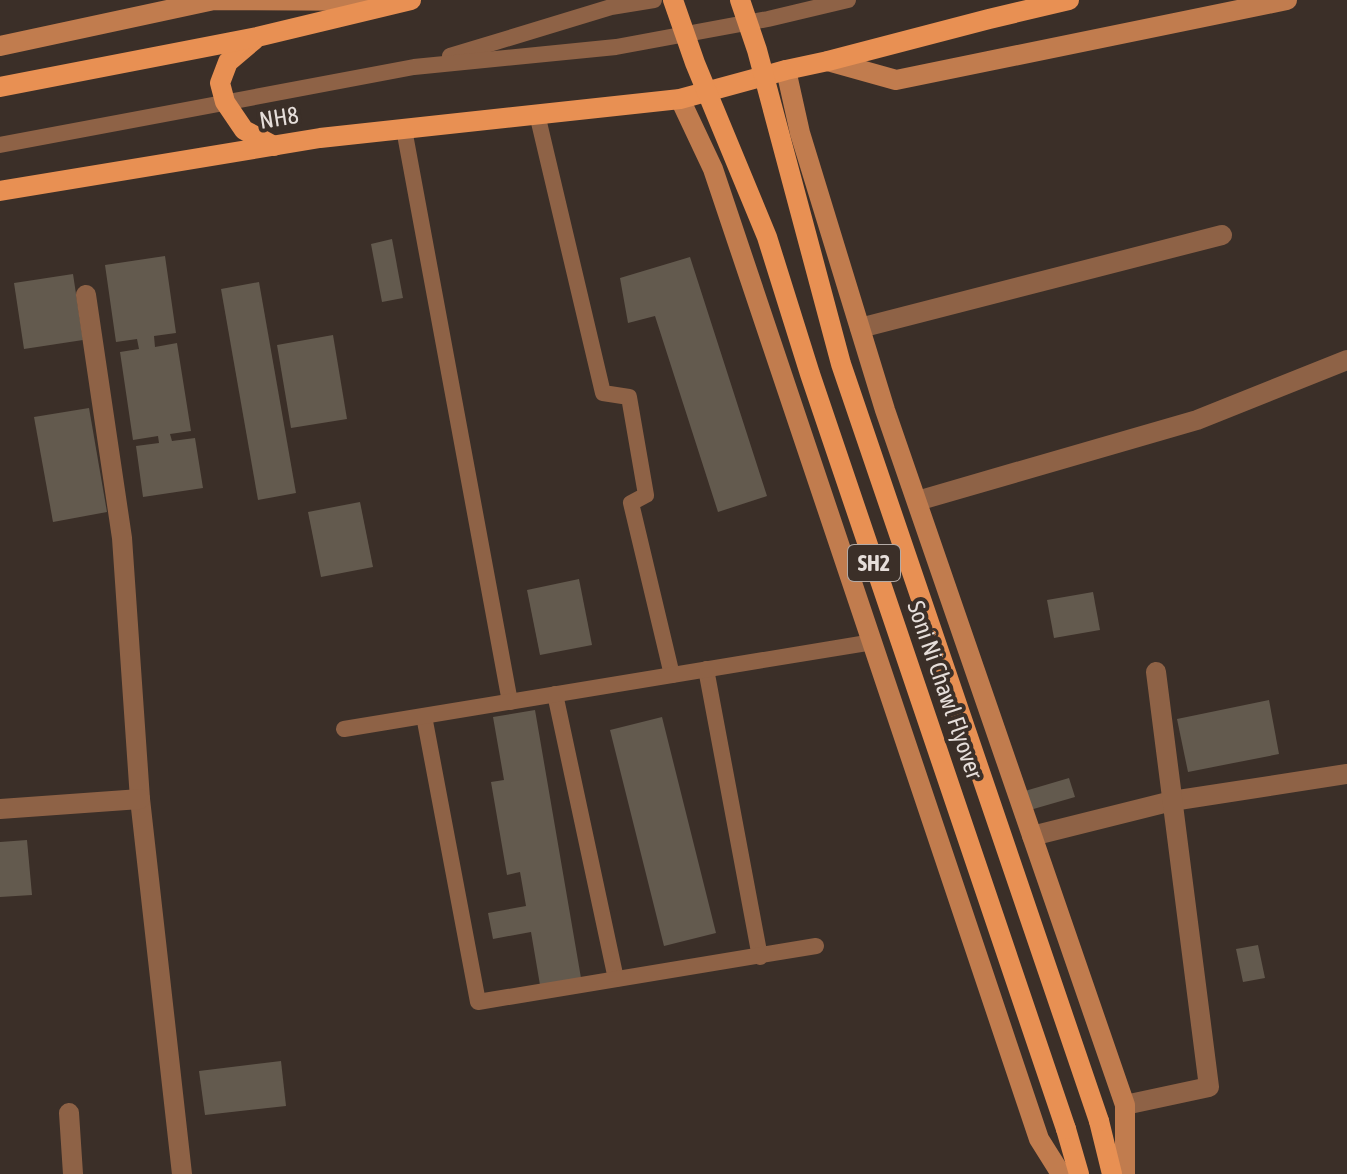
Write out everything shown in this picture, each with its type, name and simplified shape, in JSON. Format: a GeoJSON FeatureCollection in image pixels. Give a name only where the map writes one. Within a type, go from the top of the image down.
{"type":"FeatureCollection","features":[{"type":"Feature","properties":{"kind":"main road"},"geometry":{"type":"LineString","coordinates":[[0,87],[257,37],[410,0]]}},
{"type":"Feature","properties":{"kind":"main road","name":"Soni Ni Chawl Flyover"},"geometry":{"type":"LineString","coordinates":[[673,0],[695,63],[767,237],[810,374],[1079,1174]]}},
{"type":"Feature","properties":{"kind":"main road","name":"Soni Ni Chawl Flyover"},"geometry":{"type":"LineString","coordinates":[[740,0],[757,50],[841,364],[1099,1121],[1112,1174]]}},
{"type":"Feature","properties":{"kind":"main road","name":"NH8"},"geometry":{"type":"LineString","coordinates":[[0,191],[320,138],[680,99],[1069,0]]}},
{"type":"Feature","properties":{"kind":"main road"},"geometry":{"type":"LineString","coordinates":[[257,37],[228,62],[220,83],[225,102],[244,130],[274,146]]}},
{"type":"Feature","properties":{"kind":"street"},"geometry":{"type":"LineString","coordinates":[[0,46],[214,0],[410,0]]}},
{"type":"Feature","properties":{"kind":"street"},"geometry":{"type":"LineString","coordinates":[[828,61],[896,80],[1287,0]]}},
{"type":"Feature","properties":{"kind":"street"},"geometry":{"type":"LineString","coordinates":[[786,70],[800,133],[885,410],[1125,1105],[1125,1174]]}},
{"type":"Feature","properties":{"kind":"street"},"geometry":{"type":"LineString","coordinates":[[680,99],[713,169],[1039,1139],[1061,1174]]}},
{"type":"Feature","properties":{"kind":"street"},"geometry":{"type":"LineString","coordinates":[[860,328],[1222,235]]}},
{"type":"Feature","properties":{"kind":"street"},"geometry":{"type":"LineString","coordinates":[[86,295],[122,538],[140,799],[182,1174]]}},
{"type":"Feature","properties":{"kind":"street"},"geometry":{"type":"LineString","coordinates":[[917,501],[1197,420],[1347,360]]}},
{"type":"Feature","properties":{"kind":"street"},"geometry":{"type":"LineString","coordinates":[[1125,1105],[1209,1087],[1156,672]]}},
{"type":"Feature","properties":{"kind":"street"},"geometry":{"type":"LineString","coordinates":[[1032,836],[1172,801],[1347,774]]}},
{"type":"Feature","properties":{"kind":"street"},"geometry":{"type":"LineString","coordinates":[[0,809],[140,799]]}},
{"type":"Feature","properties":{"kind":"street"},"geometry":{"type":"LineString","coordinates":[[69,1113],[73,1174]]}},
{"type":"Feature","properties":{"kind":"lane"},"geometry":{"type":"LineString","coordinates":[[414,67],[611,7],[654,0]]}},
{"type":"Feature","properties":{"kind":"lane"},"geometry":{"type":"LineString","coordinates":[[0,145],[414,67],[616,47],[768,19],[848,0]]}},
{"type":"Feature","properties":{"kind":"lane"},"geometry":{"type":"LineString","coordinates":[[537,114],[603,393],[629,397],[646,495],[631,503],[672,675]]}},
{"type":"Feature","properties":{"kind":"lane"},"geometry":{"type":"LineString","coordinates":[[404,129],[510,702]]}},
{"type":"Feature","properties":{"kind":"lane"},"geometry":{"type":"LineString","coordinates":[[344,729],[873,642]]}},
{"type":"Feature","properties":{"kind":"lane"},"geometry":{"type":"LineString","coordinates":[[706,669],[760,957]]}},
{"type":"Feature","properties":{"kind":"lane"},"geometry":{"type":"LineString","coordinates":[[555,694],[616,979]]}},
{"type":"Feature","properties":{"kind":"lane"},"geometry":{"type":"LineString","coordinates":[[424,716],[478,1002],[816,946]]}},
{"type":"Feature","properties":{"kind":"building"},"geometry":{"type":"Polygon","coordinates":[[[392,239],[403,298],[382,302],[371,244],[392,239]]]}},
{"type":"Feature","properties":{"kind":"building"},"geometry":{"type":"Polygon","coordinates":[[[165,256],[176,333],[154,336],[155,347],[177,343],[191,431],[170,434],[172,441],[195,438],[203,488],[143,497],[136,446],[159,443],[158,436],[133,440],[120,352],[139,349],[137,339],[116,342],[105,265],[165,256]]]}},
{"type":"Feature","properties":{"kind":"building"},"geometry":{"type":"Polygon","coordinates":[[[690,257],[767,496],[718,512],[655,316],[628,323],[620,278],[690,257]]]}},
{"type":"Feature","properties":{"kind":"building"},"geometry":{"type":"Polygon","coordinates":[[[73,274],[83,340],[24,349],[14,283],[73,274]]]}},
{"type":"Feature","properties":{"kind":"building"},"geometry":{"type":"Polygon","coordinates":[[[259,282],[296,493],[258,500],[221,289],[259,282]]]}},
{"type":"Feature","properties":{"kind":"building"},"geometry":{"type":"Polygon","coordinates":[[[333,335],[347,419],[291,428],[277,345],[333,335]]]}},
{"type":"Feature","properties":{"kind":"building"},"geometry":{"type":"Polygon","coordinates":[[[89,408],[107,512],[53,522],[34,417],[89,408]]]}},
{"type":"Feature","properties":{"kind":"building"},"geometry":{"type":"Polygon","coordinates":[[[360,502],[373,567],[321,577],[308,512],[360,502]]]}},
{"type":"Feature","properties":{"kind":"building"},"geometry":{"type":"Polygon","coordinates":[[[579,579],[592,645],[540,655],[527,590],[579,579]]]}},
{"type":"Feature","properties":{"kind":"building"},"geometry":{"type":"Polygon","coordinates":[[[1093,592],[1100,630],[1054,638],[1047,600],[1093,592]]]}},
{"type":"Feature","properties":{"kind":"building"},"geometry":{"type":"Polygon","coordinates":[[[1269,700],[1279,754],[1188,772],[1177,719],[1269,700]]]}},
{"type":"Feature","properties":{"kind":"building"},"geometry":{"type":"Polygon","coordinates":[[[535,710],[581,978],[540,985],[531,932],[493,939],[488,913],[526,906],[520,872],[507,875],[491,782],[504,780],[493,717],[535,710]]]}},
{"type":"Feature","properties":{"kind":"building"},"geometry":{"type":"Polygon","coordinates":[[[662,717],[716,933],[664,946],[610,730],[662,717]]]}},
{"type":"Feature","properties":{"kind":"building"},"geometry":{"type":"Polygon","coordinates":[[[1069,778],[1075,797],[1030,810],[1025,791],[1069,778]]]}},
{"type":"Feature","properties":{"kind":"building"},"geometry":{"type":"Polygon","coordinates":[[[27,840],[32,895],[0,897],[0,842],[27,840]]]}},
{"type":"Feature","properties":{"kind":"building"},"geometry":{"type":"Polygon","coordinates":[[[1258,945],[1265,978],[1243,982],[1236,949],[1258,945]]]}},
{"type":"Feature","properties":{"kind":"building"},"geometry":{"type":"Polygon","coordinates":[[[281,1061],[286,1106],[205,1115],[199,1071],[281,1061]]]}}]}
